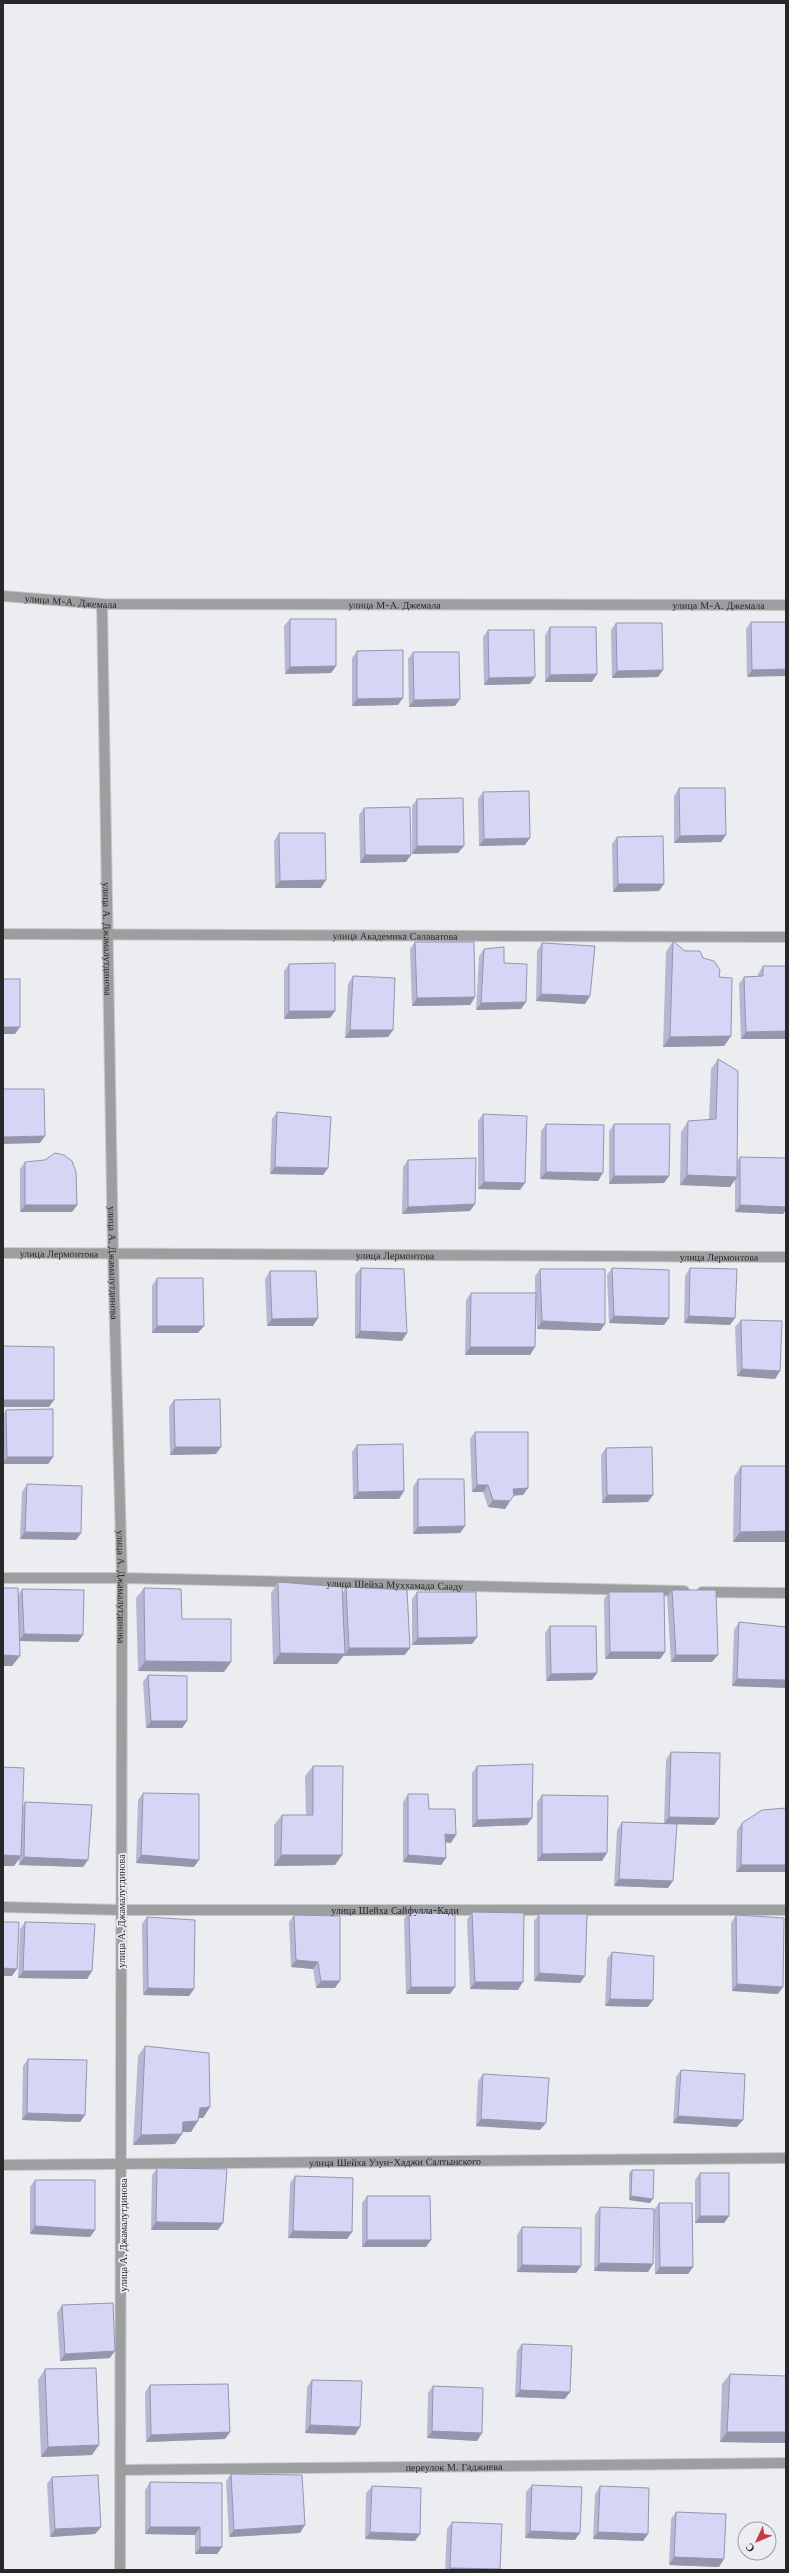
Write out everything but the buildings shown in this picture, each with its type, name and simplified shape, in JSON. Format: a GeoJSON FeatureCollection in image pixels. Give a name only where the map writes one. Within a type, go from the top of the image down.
{"type":"FeatureCollection","features":[{"type":"Feature","properties":{"kind":"street","name":"улица М-А. Джемала"},"geometry":{"type":"LineString","coordinates":[[3,596],[102,604],[786,605]]}},
{"type":"Feature","properties":{"kind":"street","name":"улица А. Джамалутдинова"},"geometry":{"type":"LineString","coordinates":[[102,604],[113,1254],[122,1578],[120,1910],[123,2166],[120,2570]]}},
{"type":"Feature","properties":{"kind":"street","name":"улица Академика Салаватова"},"geometry":{"type":"LineString","coordinates":[[3,934],[786,937]]}},
{"type":"Feature","properties":{"kind":"street","name":"улица Лермонтова"},"geometry":{"type":"LineString","coordinates":[[3,1252],[786,1258]]}},
{"type":"Feature","properties":{"kind":"street","name":"улица Шейха Муххамада Сааду"},"geometry":{"type":"LineString","coordinates":[[3,1578],[122,1578],[786,1594]]}},
{"type":"Feature","properties":{"kind":"street","name":"улица Шейха Сайфулла-Кади"},"geometry":{"type":"LineString","coordinates":[[3,1907],[120,1910],[786,1910]]}},
{"type":"Feature","properties":{"kind":"street","name":"улица Шейха Узун-Хаджи Салтынского"},"geometry":{"type":"LineString","coordinates":[[3,2166],[123,2166],[786,2158]]}},
{"type":"Feature","properties":{"kind":"street","name":"переулок М. Гаджиева"},"geometry":{"type":"LineString","coordinates":[[121,2470],[786,2463]]}}]}
